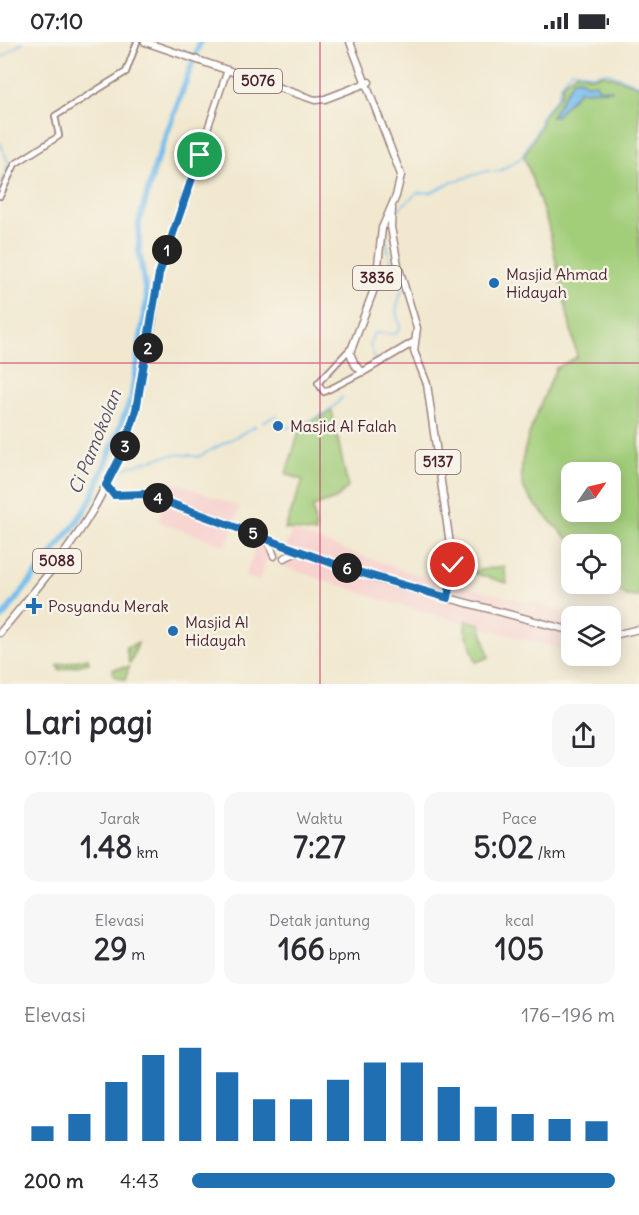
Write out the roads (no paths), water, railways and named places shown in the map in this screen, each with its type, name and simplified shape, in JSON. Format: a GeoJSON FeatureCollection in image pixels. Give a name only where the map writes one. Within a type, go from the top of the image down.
{"type":"FeatureCollection","features":[{"type":"Feature","properties":{"kind":"main road","name":"5076"},"geometry":{"type":"LineString","coordinates":[[145,42],[226,71],[319,100],[368,83]]}},
{"type":"Feature","properties":{"kind":"main road"},"geometry":{"type":"LineString","coordinates":[[353,43],[368,83]]}},
{"type":"Feature","properties":{"kind":"main road","name":"5088"},"geometry":{"type":"LineString","coordinates":[[0,633],[94,510],[123,452],[136,410],[159,274],[226,71]]}},
{"type":"Feature","properties":{"kind":"main road","name":"5137"},"geometry":{"type":"LineString","coordinates":[[368,83],[401,175],[388,222],[417,328],[414,342],[415,355],[427,384],[453,572],[448,598]]}},
{"type":"Feature","properties":{"kind":"main road","name":"3836"},"geometry":{"type":"LineString","coordinates":[[350,349],[376,284],[388,222]]}},
{"type":"Feature","properties":{"kind":"main road"},"geometry":{"type":"LineString","coordinates":[[350,349],[354,362],[363,372],[404,350],[414,342]]}},
{"type":"Feature","properties":{"kind":"main road"},"geometry":{"type":"LineString","coordinates":[[404,350],[415,355]]}},
{"type":"Feature","properties":{"kind":"main road"},"geometry":{"type":"LineString","coordinates":[[106,485],[114,495],[145,494],[377,579],[561,628]]}},
{"type":"Feature","properties":{"kind":"main road"},"geometry":{"type":"LineString","coordinates":[[268,540],[274,556]]}},
{"type":"Feature","properties":{"kind":"main road"},"geometry":{"type":"LineString","coordinates":[[284,558],[300,551]]}},
{"type":"Feature","properties":{"kind":"main road"},"geometry":{"type":"LineString","coordinates":[[621,633],[639,629]]}},
{"type":"Feature","properties":{"kind":"street"},"geometry":{"type":"LineString","coordinates":[[0,196],[15,164],[59,136],[55,116],[126,72],[137,42]]}},
{"type":"Feature","properties":{"kind":"street"},"geometry":{"type":"LineString","coordinates":[[350,349],[318,383],[324,392],[363,372]]}},
{"type":"Feature","properties":{"kind":"water"},"geometry":{"type":"Polygon","coordinates":[[[580,79],[587,84],[596,83],[598,88],[613,90],[579,91],[557,115],[551,117],[573,80],[580,79]]]}},
{"type":"Feature","properties":{"kind":"waterway"},"geometry":{"type":"LineString","coordinates":[[0,59],[23,42]]}},
{"type":"Feature","properties":{"kind":"waterway","name":"Ci Pamokolan"},"geometry":{"type":"LineString","coordinates":[[0,620],[76,523],[91,500],[131,399],[147,300],[139,251],[139,223],[155,166],[200,42]]}},
{"type":"Feature","properties":{"kind":"waterway"},"geometry":{"type":"LineString","coordinates":[[395,212],[417,193],[432,192],[452,182],[487,171],[498,172],[521,158],[539,126],[541,117],[557,97],[561,84],[572,70],[592,75],[606,72],[639,85]]}},
{"type":"Feature","properties":{"kind":"waterway"},"geometry":{"type":"LineString","coordinates":[[0,142],[9,164],[0,183]]}},
{"type":"Feature","properties":{"kind":"waterway"},"geometry":{"type":"LineString","coordinates":[[374,359],[370,344],[374,333],[396,334],[400,327],[396,311],[402,288],[394,276],[384,232]]}},
{"type":"Feature","properties":{"kind":"waterway"},"geometry":{"type":"LineString","coordinates":[[279,419],[286,428],[301,424],[325,413],[342,397]]}},
{"type":"Feature","properties":{"kind":"waterway"},"geometry":{"type":"LineString","coordinates":[[263,422],[277,415]]}},
{"type":"Feature","properties":{"kind":"waterway"},"geometry":{"type":"LineString","coordinates":[[122,469],[169,456],[198,457],[256,426]]}},
{"type":"Feature","properties":{"kind":"place","name":"Masjid Ahmad Hidayah"},"geometry":{"type":"Point","coordinates":[494,283]}},
{"type":"Feature","properties":{"kind":"place","name":"Masjid Al Falah"},"geometry":{"type":"Point","coordinates":[278,426]}},
{"type":"Feature","properties":{"kind":"place","name":"Posyandu Merak"},"geometry":{"type":"Point","coordinates":[34,606]}},
{"type":"Feature","properties":{"kind":"place","name":"Masjid Al Hidayah"},"geometry":{"type":"Point","coordinates":[173,631]}}]}
